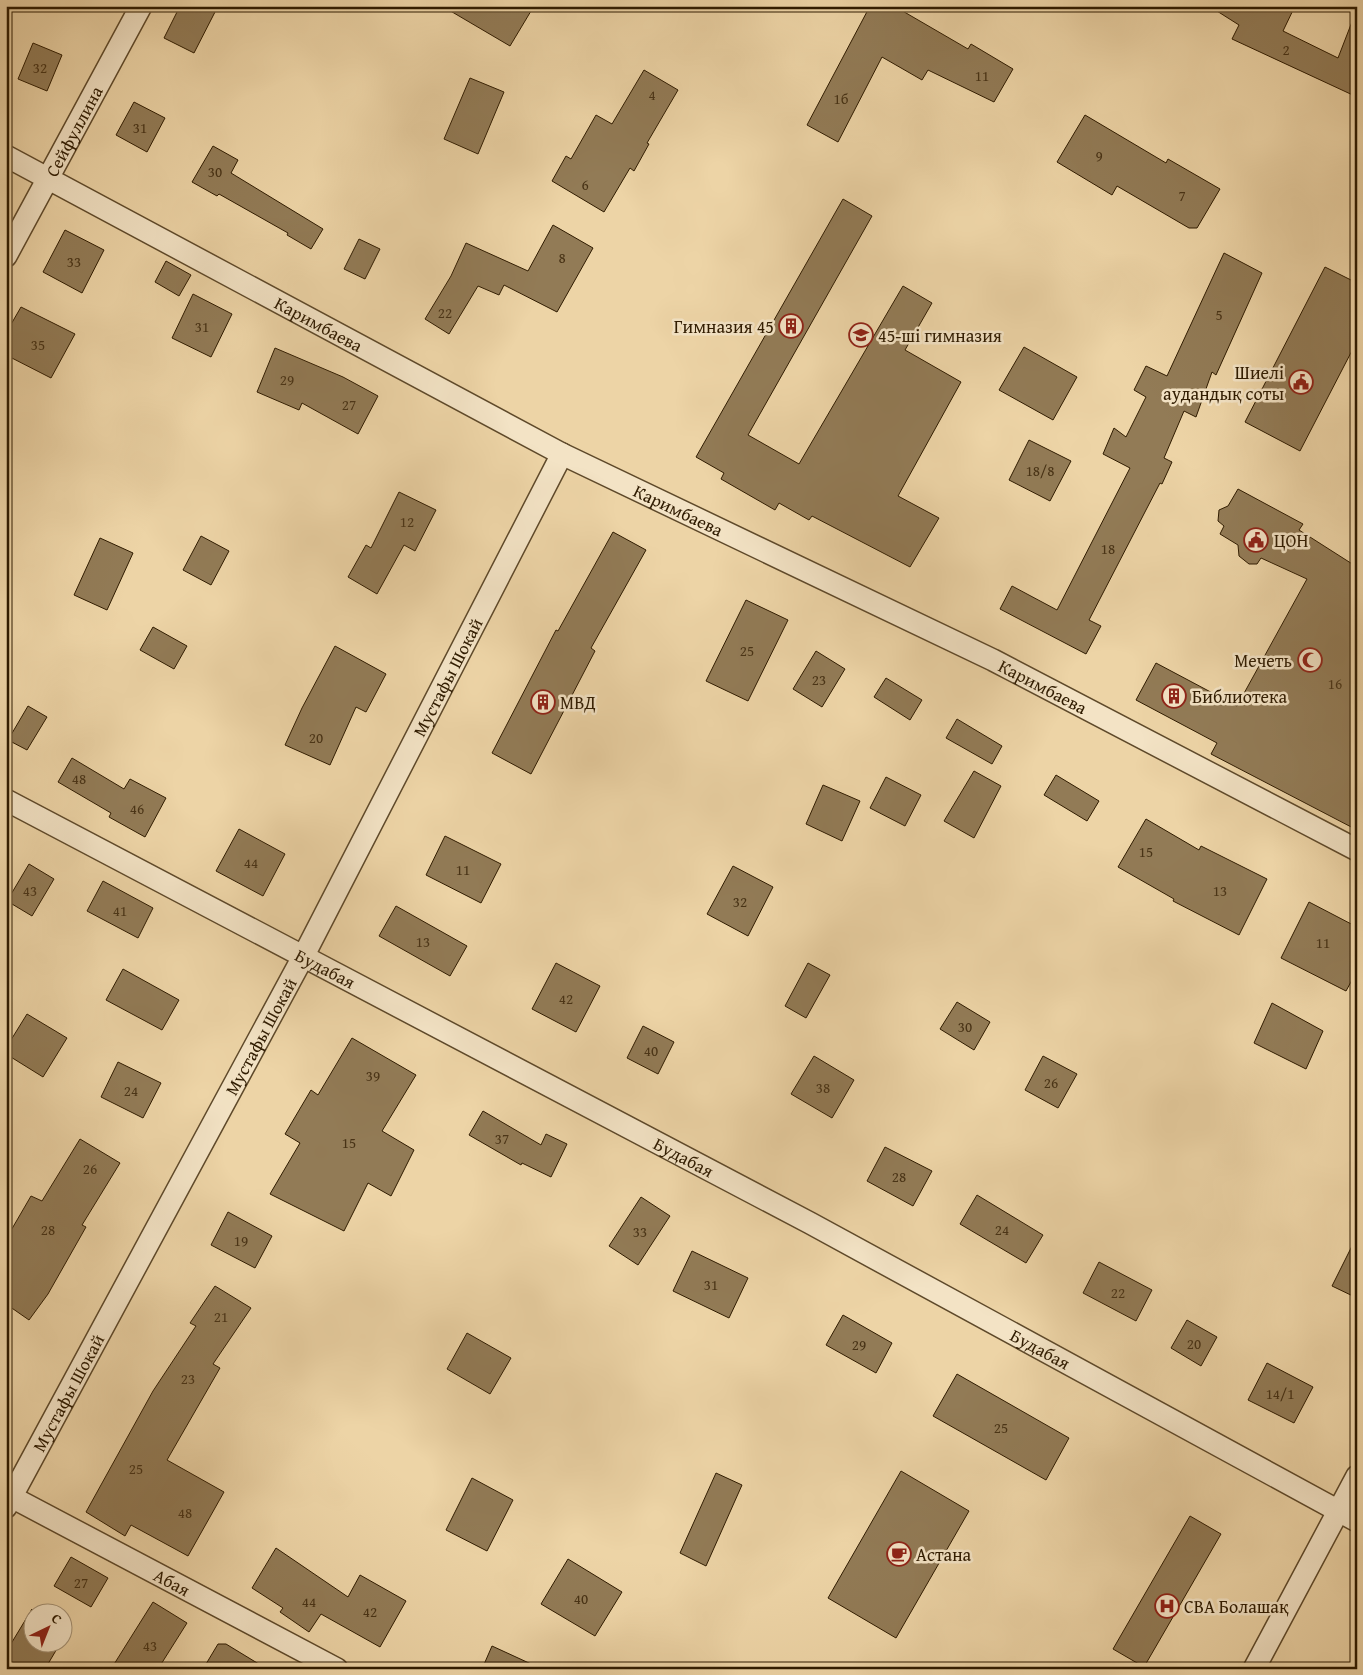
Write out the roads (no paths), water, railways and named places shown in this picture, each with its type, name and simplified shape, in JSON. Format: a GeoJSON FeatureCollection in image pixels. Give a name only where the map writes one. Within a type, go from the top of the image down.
{"type":"FeatureCollection","features":[{"type":"Feature","properties":{"kind":"street","name":"Сейфуллина"},"geometry":{"type":"LineString","coordinates":[[6,256],[141,6]]}},
{"type":"Feature","properties":{"kind":"street","name":"Каримбаева"},"geometry":{"type":"LineString","coordinates":[[6,156],[49,177],[562,454],[993,660],[1357,850]]}},
{"type":"Feature","properties":{"kind":"street","name":"Мустафы Шокай"},"geometry":{"type":"LineString","coordinates":[[8,1500],[304,956],[562,454]]}},
{"type":"Feature","properties":{"kind":"street","name":"Будабая"},"geometry":{"type":"LineString","coordinates":[[6,800],[810,1222],[1357,1521]]}},
{"type":"Feature","properties":{"kind":"street"},"geometry":{"type":"LineString","coordinates":[[1254,1669],[1357,1476]]}},
{"type":"Feature","properties":{"kind":"street","name":"Абая"},"geometry":{"type":"LineString","coordinates":[[8,1500],[337,1669]]}},
{"type":"Feature","properties":{"kind":"place","name":"Гимназия 45"},"geometry":{"type":"Point","coordinates":[791,326]}},
{"type":"Feature","properties":{"kind":"place","name":"45-ші гимназия"},"geometry":{"type":"Point","coordinates":[861,335]}},
{"type":"Feature","properties":{"kind":"place","name":"Шиелі аудандық соты"},"geometry":{"type":"Point","coordinates":[1301,382]}},
{"type":"Feature","properties":{"kind":"place","name":"ЦОН"},"geometry":{"type":"Point","coordinates":[1256,540]}},
{"type":"Feature","properties":{"kind":"place","name":"Мечеть"},"geometry":{"type":"Point","coordinates":[1310,660]}},
{"type":"Feature","properties":{"kind":"place","name":"Библиотека"},"geometry":{"type":"Point","coordinates":[1174,696]}},
{"type":"Feature","properties":{"kind":"place","name":"МВД"},"geometry":{"type":"Point","coordinates":[543,702]}},
{"type":"Feature","properties":{"kind":"place","name":"Астана"},"geometry":{"type":"Point","coordinates":[899,1554]}},
{"type":"Feature","properties":{"kind":"place","name":"СВА Болашақ"},"geometry":{"type":"Point","coordinates":[1167,1606]}}]}
